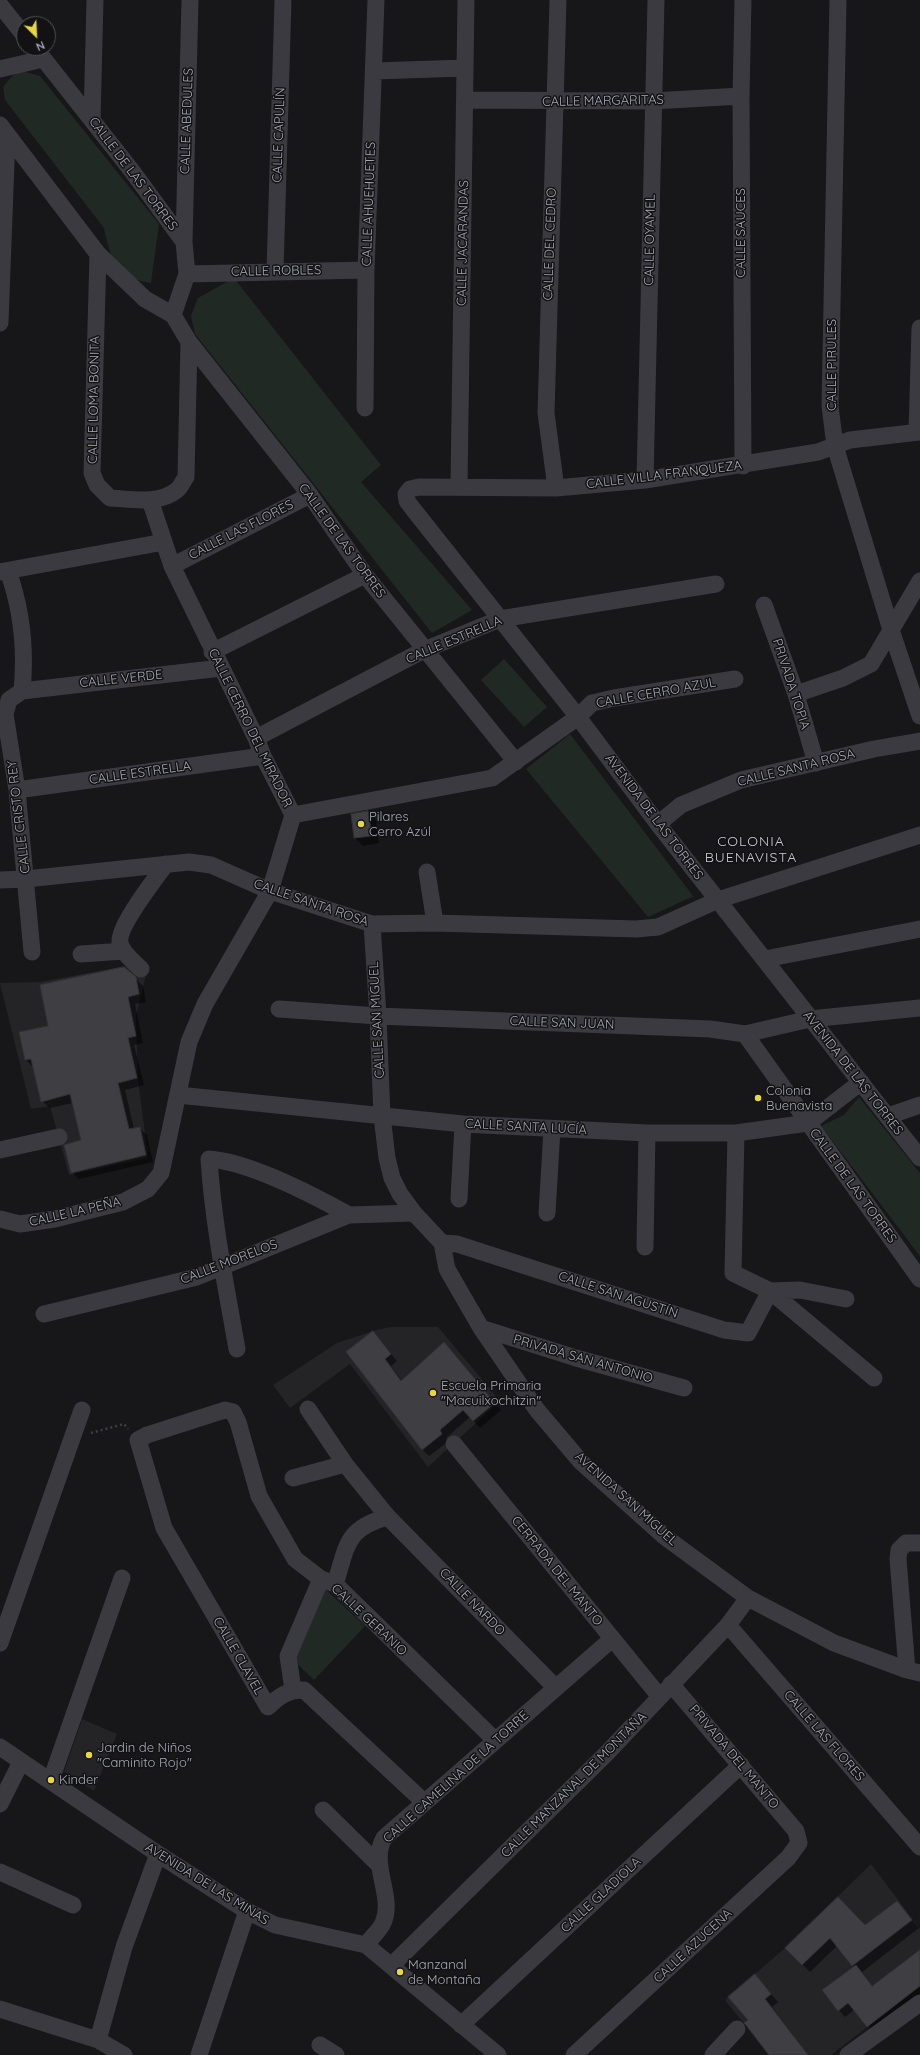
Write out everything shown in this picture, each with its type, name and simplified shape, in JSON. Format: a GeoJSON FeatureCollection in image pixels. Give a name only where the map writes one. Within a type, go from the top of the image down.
{"type":"FeatureCollection","features":[{"type":"Feature","properties":{"kind":"street"},"geometry":{"type":"LineString","coordinates":[[92,120],[95,0]]}},
{"type":"Feature","properties":{"kind":"street","name":"CALLE ABEDULES"},"geometry":{"type":"LineString","coordinates":[[184,242],[190,0]]}},
{"type":"Feature","properties":{"kind":"street","name":"CALLE CAPULÍN"},"geometry":{"type":"LineString","coordinates":[[275,271],[283,0]]}},
{"type":"Feature","properties":{"kind":"street","name":"CALLE AHUEHUETES"},"geometry":{"type":"LineString","coordinates":[[365,408],[366,270],[376,0]]}},
{"type":"Feature","properties":{"kind":"street","name":"CALLE JACARANDAS"},"geometry":{"type":"LineString","coordinates":[[459,486],[466,0]]}},
{"type":"Feature","properties":{"kind":"street","name":"CALLE DEL CEDRO"},"geometry":{"type":"LineString","coordinates":[[556,488],[546,413],[558,0]]}},
{"type":"Feature","properties":{"kind":"street","name":"CALLE OYAMEL"},"geometry":{"type":"LineString","coordinates":[[645,480],[656,0]]}},
{"type":"Feature","properties":{"kind":"street","name":"CALLE SAUCES"},"geometry":{"type":"LineString","coordinates":[[743,0],[741,96],[743,466]]}},
{"type":"Feature","properties":{"kind":"street","name":"CALLE PIRULES"},"geometry":{"type":"LineString","coordinates":[[838,0],[830,406],[835,446],[891,630],[920,716]]}},
{"type":"Feature","properties":{"kind":"street"},"geometry":{"type":"LineString","coordinates":[[2,5],[16,24]]}},
{"type":"Feature","properties":{"kind":"street"},"geometry":{"type":"LineString","coordinates":[[0,69],[32,56]]}},
{"type":"Feature","properties":{"kind":"street","name":"CALLE DE LAS TORRES"},"geometry":{"type":"LineString","coordinates":[[41,56],[92,120],[184,242],[187,274],[173,315]]}},
{"type":"Feature","properties":{"kind":"street"},"geometry":{"type":"LineString","coordinates":[[374,71],[465,68]]}},
{"type":"Feature","properties":{"kind":"street","name":"CALLE MARGARITAS"},"geometry":{"type":"LineString","coordinates":[[465,100],[554,102],[653,101],[741,96]]}},
{"type":"Feature","properties":{"kind":"street"},"geometry":{"type":"LineString","coordinates":[[0,323],[4,130]]}},
{"type":"Feature","properties":{"kind":"street","name":"CALLE DE LAS TORRES"},"geometry":{"type":"LineString","coordinates":[[4,130],[98,254],[145,299],[173,315],[189,342],[310,495],[365,575],[424,650],[516,762]]}},
{"type":"Feature","properties":{"kind":"street","name":"CALLE LOMA BONITA"},"geometry":{"type":"LineString","coordinates":[[98,254],[92,473],[96,486],[110,498],[150,500]]}},
{"type":"Feature","properties":{"kind":"street","name":"CALLE ROBLES"},"geometry":{"type":"LineString","coordinates":[[187,274],[366,270]]}},
{"type":"Feature","properties":{"kind":"street"},"geometry":{"type":"LineString","coordinates":[[919,432],[920,328]]}},
{"type":"Feature","properties":{"kind":"street"},"geometry":{"type":"LineString","coordinates":[[150,500],[164,497],[178,490],[186,477],[189,342]]}},
{"type":"Feature","properties":{"kind":"street","name":"CALLE VILLA FRANQUEZA"},"geometry":{"type":"LineString","coordinates":[[406,494],[410,489],[419,487],[459,486],[556,488],[645,480],[743,466],[818,452],[850,440],[919,432]]}},
{"type":"Feature","properties":{"kind":"street","name":"AVENIDA DE LAS TORRES"},"geometry":{"type":"LineString","coordinates":[[406,494],[407,500],[413,509],[578,717],[658,824],[920,1158]]}},
{"type":"Feature","properties":{"kind":"street","name":"CALLE LAS FLORES"},"geometry":{"type":"LineString","coordinates":[[172,566],[310,495]]}},
{"type":"Feature","properties":{"kind":"street","name":"CALLE CERRO DEL MIRADOR"},"geometry":{"type":"LineString","coordinates":[[148,1189],[160,1173],[189,1042],[205,1004],[270,891],[293,814],[212,652],[172,566],[150,500]]}},
{"type":"Feature","properties":{"kind":"street"},"geometry":{"type":"LineString","coordinates":[[22,691],[24,667],[22,632],[14,588],[4,572],[164,542]]}},
{"type":"Feature","properties":{"kind":"street"},"geometry":{"type":"LineString","coordinates":[[212,652],[365,575]]}},
{"type":"Feature","properties":{"kind":"street"},"geometry":{"type":"LineString","coordinates":[[796,694],[843,678],[871,664],[920,581]]}},
{"type":"Feature","properties":{"kind":"street","name":"CALLE ESTRELLA"},"geometry":{"type":"LineString","coordinates":[[256,738],[424,650],[500,619],[716,584]]}},
{"type":"Feature","properties":{"kind":"street","name":"PRIVADA TOPIA"},"geometry":{"type":"LineString","coordinates":[[764,605],[796,694],[816,763]]}},
{"type":"Feature","properties":{"kind":"street","name":"CALLE VERDE"},"geometry":{"type":"LineString","coordinates":[[22,691],[221,668]]}},
{"type":"Feature","properties":{"kind":"street","name":"CALLE CERRO AZUL"},"geometry":{"type":"LineString","coordinates":[[293,814],[470,784],[492,778],[578,717],[592,703],[614,698],[735,679]]}},
{"type":"Feature","properties":{"kind":"street","name":"CALLE CRISTO REY"},"geometry":{"type":"LineString","coordinates":[[22,691],[9,700],[5,714],[17,790],[32,952]]}},
{"type":"Feature","properties":{"kind":"street","name":"CALLE SANTA ROSA"},"geometry":{"type":"LineString","coordinates":[[658,824],[681,805],[741,780],[874,749],[920,741]]}},
{"type":"Feature","properties":{"kind":"street","name":"CALLE ESTRELLA"},"geometry":{"type":"LineString","coordinates":[[17,790],[263,756]]}},
{"type":"Feature","properties":{"kind":"street","name":"CALLE SANTA ROSA"},"geometry":{"type":"LineString","coordinates":[[0,880],[26,879],[189,862],[211,865],[270,891],[372,924],[435,923],[643,928],[658,927],[718,900],[920,835]]}},
{"type":"Feature","properties":{"kind":"street"},"geometry":{"type":"LineString","coordinates":[[142,968],[124,951],[120,943],[120,934],[134,910],[166,864]]}},
{"type":"Feature","properties":{"kind":"street"},"geometry":{"type":"LineString","coordinates":[[427,872],[435,923]]}},
{"type":"Feature","properties":{"kind":"street","name":"CALLE SAN MIGUEL"},"geometry":{"type":"LineString","coordinates":[[372,924],[378,1016],[382,1116]]}},
{"type":"Feature","properties":{"kind":"street"},"geometry":{"type":"LineString","coordinates":[[765,959],[920,929]]}},
{"type":"Feature","properties":{"kind":"street"},"geometry":{"type":"LineString","coordinates":[[81,954],[124,951]]}},
{"type":"Feature","properties":{"kind":"street"},"geometry":{"type":"LineString","coordinates":[[745,1034],[810,1019],[920,1008]]}},
{"type":"Feature","properties":{"kind":"street"},"geometry":{"type":"LineString","coordinates":[[279,1009],[378,1016]]}},
{"type":"Feature","properties":{"kind":"street","name":"CALLE SAN JUAN"},"geometry":{"type":"LineString","coordinates":[[378,1016],[710,1029],[745,1034]]}},
{"type":"Feature","properties":{"kind":"street","name":"CALLE DE LAS TORRES"},"geometry":{"type":"LineString","coordinates":[[745,1034],[920,1279]]}},
{"type":"Feature","properties":{"kind":"street","name":"CALLE SANTA LUCÍA"},"geometry":{"type":"LineString","coordinates":[[178,1095],[463,1124],[647,1133],[736,1133],[808,1123],[861,1082]]}},
{"type":"Feature","properties":{"kind":"street"},"geometry":{"type":"LineString","coordinates":[[888,1116],[920,1105]]}},
{"type":"Feature","properties":{"kind":"street"},"geometry":{"type":"LineString","coordinates":[[382,1116],[387,1158],[392,1178],[400,1194],[414,1213],[442,1243]]}},
{"type":"Feature","properties":{"kind":"street"},"geometry":{"type":"LineString","coordinates":[[459,1199],[463,1124]]}},
{"type":"Feature","properties":{"kind":"street"},"geometry":{"type":"LineString","coordinates":[[547,1213],[552,1129]]}},
{"type":"Feature","properties":{"kind":"street"},"geometry":{"type":"LineString","coordinates":[[645,1247],[647,1133]]}},
{"type":"Feature","properties":{"kind":"street"},"geometry":{"type":"LineString","coordinates":[[736,1133],[733,1273],[770,1291],[874,1378]]}},
{"type":"Feature","properties":{"kind":"street"},"geometry":{"type":"LineString","coordinates":[[0,1150],[58,1137]]}},
{"type":"Feature","properties":{"kind":"street"},"geometry":{"type":"LineString","coordinates":[[237,1349],[222,1265],[209,1159],[221,1160],[260,1173],[319,1198],[349,1215]]}},
{"type":"Feature","properties":{"kind":"street","name":"CALLE LA PEÑA"},"geometry":{"type":"LineString","coordinates":[[0,1219],[20,1224],[56,1219],[123,1202],[148,1189]]}},
{"type":"Feature","properties":{"kind":"street","name":"CALLE MORELOS"},"geometry":{"type":"LineString","coordinates":[[44,1314],[197,1277],[222,1265],[349,1215],[414,1213]]}},
{"type":"Feature","properties":{"kind":"street","name":"CALLE SAN AGUSTÍN"},"geometry":{"type":"LineString","coordinates":[[442,1243],[457,1244],[724,1330],[748,1333],[770,1291]]}},
{"type":"Feature","properties":{"kind":"street","name":"AVENIDA SAN MIGUEL"},"geometry":{"type":"LineString","coordinates":[[442,1243],[447,1268],[481,1328],[537,1410],[581,1462],[665,1537],[748,1598],[834,1643],[914,1672]]}},
{"type":"Feature","properties":{"kind":"street"},"geometry":{"type":"LineString","coordinates":[[770,1291],[800,1290],[846,1299]]}},
{"type":"Feature","properties":{"kind":"street","name":"PRIVADA SAN ANTONIO"},"geometry":{"type":"LineString","coordinates":[[481,1328],[576,1358],[684,1388]]}},
{"type":"Feature","properties":{"kind":"street","name":"CALLE NARDO"},"geometry":{"type":"LineString","coordinates":[[308,1409],[345,1464],[388,1517],[556,1688]]}},
{"type":"Feature","properties":{"kind":"street"},"geometry":{"type":"LineString","coordinates":[[0,1643],[82,1410]]}},
{"type":"Feature","properties":{"kind":"street","name":"CALLE GERANIO"},"geometry":{"type":"LineString","coordinates":[[138,1440],[147,1435],[225,1410],[233,1412],[238,1422],[259,1496],[295,1559],[328,1582],[495,1740]]}},
{"type":"Feature","properties":{"kind":"street","name":"CALLE CLAVEL"},"geometry":{"type":"LineString","coordinates":[[138,1440],[164,1528],[268,1707],[278,1697],[293,1690]]}},
{"type":"Feature","properties":{"kind":"street","name":"CERRADA DEL MANTO"},"geometry":{"type":"LineString","coordinates":[[454,1444],[660,1698]]}},
{"type":"Feature","properties":{"kind":"street"},"geometry":{"type":"LineString","coordinates":[[293,1478],[345,1464]]}},
{"type":"Feature","properties":{"kind":"street"},"geometry":{"type":"LineString","coordinates":[[388,1517],[373,1521],[355,1531],[288,1656],[293,1690],[304,1690],[424,1802]]}},
{"type":"Feature","properties":{"kind":"street"},"geometry":{"type":"LineString","coordinates":[[914,1672],[898,1554],[899,1550],[906,1543],[920,1543]]}},
{"type":"Feature","properties":{"kind":"street"},"geometry":{"type":"LineString","coordinates":[[51,1780],[122,1578]]}},
{"type":"Feature","properties":{"kind":"street","name":"CALLE MANZANAL DE MONTAÑA"},"geometry":{"type":"LineString","coordinates":[[392,1965],[478,1882],[660,1698],[671,1684],[728,1625],[748,1598]]}},
{"type":"Feature","properties":{"kind":"street","name":"CALLE LAS FLORES"},"geometry":{"type":"LineString","coordinates":[[728,1625],[920,1847]]}},
{"type":"Feature","properties":{"kind":"street","name":"CALLE CAMELINA DE LA TORRE"},"geometry":{"type":"LineString","coordinates":[[366,1945],[383,1923],[386,1910],[380,1866],[380,1846],[384,1838],[612,1639]]}},
{"type":"Feature","properties":{"kind":"street","name":"PRIVADA DEL MANTO"},"geometry":{"type":"LineString","coordinates":[[671,1684],[796,1830]]}},
{"type":"Feature","properties":{"kind":"street","name":"AVENIDA DE LAS MINAS"},"geometry":{"type":"LineString","coordinates":[[0,1747],[51,1780],[158,1854],[247,1911],[275,1925],[366,1945],[392,1965],[498,2055]]}},
{"type":"Feature","properties":{"kind":"street"},"geometry":{"type":"LineString","coordinates":[[0,1804],[21,1762]]}},
{"type":"Feature","properties":{"kind":"street","name":"CALLE GLADIOLA"},"geometry":{"type":"LineString","coordinates":[[461,2025],[741,1765]]}},
{"type":"Feature","properties":{"kind":"street"},"geometry":{"type":"LineString","coordinates":[[323,1810],[380,1866]]}},
{"type":"Feature","properties":{"kind":"street","name":"CALLE AZUCENA"},"geometry":{"type":"LineString","coordinates":[[574,2055],[788,1858],[799,1843],[796,1830]]}},
{"type":"Feature","properties":{"kind":"street"},"geometry":{"type":"LineString","coordinates":[[98,2040],[124,1947],[158,1854]]}},
{"type":"Feature","properties":{"kind":"street"},"geometry":{"type":"LineString","coordinates":[[0,1872],[73,1905]]}},
{"type":"Feature","properties":{"kind":"street"},"geometry":{"type":"LineString","coordinates":[[199,2055],[247,1911]]}},
{"type":"Feature","properties":{"kind":"street"},"geometry":{"type":"LineString","coordinates":[[848,2055],[920,2003]]}},
{"type":"Feature","properties":{"kind":"street"},"geometry":{"type":"LineString","coordinates":[[0,2009],[98,2040],[124,2055]]}},
{"type":"Feature","properties":{"kind":"street"},"geometry":{"type":"LineString","coordinates":[[713,2055],[737,2029]]}},
{"type":"Feature","properties":{"kind":"street"},"geometry":{"type":"LineString","coordinates":[[320,2044],[336,2055]]}},
{"type":"Feature","properties":{"kind":"path"},"geometry":{"type":"LineString","coordinates":[[72,1439],[124,1424],[138,1440]]}},
{"type":"Feature","properties":{"kind":"shaded area"},"geometry":{"type":"Polygon","coordinates":[[[22,71],[40,76],[159,224],[151,283],[130,277],[119,268],[109,249],[104,228],[5,100],[3,87],[13,75],[22,71]]]}},
{"type":"Feature","properties":{"kind":"shaded area"},"geometry":{"type":"Polygon","coordinates":[[[234,278],[381,465],[361,482],[472,610],[432,633],[195,334],[191,316],[198,298],[234,278]]]}},
{"type":"Feature","properties":{"kind":"shaded area"},"geometry":{"type":"Polygon","coordinates":[[[504,659],[547,707],[524,727],[481,680],[504,659]]]}},
{"type":"Feature","properties":{"kind":"shaded area"},"geometry":{"type":"Polygon","coordinates":[[[570,734],[694,896],[648,917],[526,769],[570,734]]]}},
{"type":"Feature","properties":{"kind":"shaded area"},"geometry":{"type":"Polygon","coordinates":[[[133,965],[146,975],[136,1016],[138,1079],[148,1158],[69,1175],[50,1106],[31,1109],[0,983],[40,982],[133,965]]]}},
{"type":"Feature","properties":{"kind":"shaded area"},"geometry":{"type":"Polygon","coordinates":[[[859,1097],[920,1173],[920,1256],[821,1126],[844,1115],[859,1097]]]}},
{"type":"Feature","properties":{"kind":"shaded area","name":"Escuela Primaria \"Macuilxochitzin\""},"geometry":{"type":"Polygon","coordinates":[[[390,1327],[438,1327],[500,1401],[428,1467],[350,1364],[290,1408],[273,1385],[337,1343],[390,1327]]]}},
{"type":"Feature","properties":{"kind":"shaded area"},"geometry":{"type":"Polygon","coordinates":[[[323,1587],[365,1626],[314,1680],[290,1657],[323,1587]]]}},
{"type":"Feature","properties":{"kind":"shaded area","name":"Jardin de Niños \"Caminito Rojo\""},"geometry":{"type":"Polygon","coordinates":[[[82,1719],[117,1734],[94,1791],[64,1772],[82,1719]]]}},
{"type":"Feature","properties":{"kind":"shaded area"},"geometry":{"type":"Polygon","coordinates":[[[871,1864],[920,1929],[920,1986],[831,2055],[769,2055],[725,2000],[785,1948],[871,1864]]]}},
{"type":"Feature","properties":{"kind":"building","name":"Pilares Cerro Azúl"},"geometry":{"type":"Polygon","coordinates":[[[368,811],[372,836],[354,838],[351,814],[368,811]]]}},
{"type":"Feature","properties":{"kind":"building"},"geometry":{"type":"Polygon","coordinates":[[[124,967],[136,977],[139,994],[128,997],[136,1036],[128,1038],[137,1078],[118,1083],[129,1129],[140,1127],[146,1155],[71,1173],[64,1145],[81,1140],[70,1094],[41,1102],[31,1059],[25,1060],[19,1032],[48,1026],[40,985],[124,967]]]}},
{"type":"Feature","properties":{"kind":"building"},"geometry":{"type":"Polygon","coordinates":[[[373,1331],[391,1354],[385,1359],[401,1381],[444,1342],[495,1403],[473,1421],[463,1410],[440,1430],[442,1434],[422,1450],[346,1352],[373,1331]]]}},
{"type":"Feature","properties":{"kind":"building"},"geometry":{"type":"Polygon","coordinates":[[[838,1897],[865,1925],[897,1901],[912,1920],[852,1966],[830,1938],[802,1965],[785,1948],[838,1897]]]}},
{"type":"Feature","properties":{"kind":"building"},"geometry":{"type":"Polygon","coordinates":[[[920,1950],[920,1986],[867,2027],[848,2003],[838,2011],[822,1990],[856,1965],[872,1986],[920,1950]]]}},
{"type":"Feature","properties":{"kind":"building"},"geometry":{"type":"Polygon","coordinates":[[[755,1974],[771,1994],[765,1999],[808,2055],[769,2055],[744,2023],[748,2020],[728,1997],[755,1974]]]}},
{"type":"Feature","properties":{"kind":"place","name":"Pilares Cerro Azúl"},"geometry":{"type":"Point","coordinates":[361,824]}},
{"type":"Feature","properties":{"kind":"place","name":"Colonia Buenavista"},"geometry":{"type":"Point","coordinates":[758,1098]}},
{"type":"Feature","properties":{"kind":"place","name":"Escuela Primaria \"Macuilxochitzin\""},"geometry":{"type":"Point","coordinates":[433,1393]}},
{"type":"Feature","properties":{"kind":"place","name":"Jardin de Niños \"Caminito Rojo\""},"geometry":{"type":"Point","coordinates":[89,1755]}},
{"type":"Feature","properties":{"kind":"place","name":"Kinder"},"geometry":{"type":"Point","coordinates":[51,1780]}},
{"type":"Feature","properties":{"kind":"place","name":"Manzanal de Montaña"},"geometry":{"type":"Point","coordinates":[400,1972]}},
{"type":"Feature","properties":{"kind":"district","name":"COLONIA BUENAVISTA"},"geometry":{"type":"Point","coordinates":[751,850]}}]}
